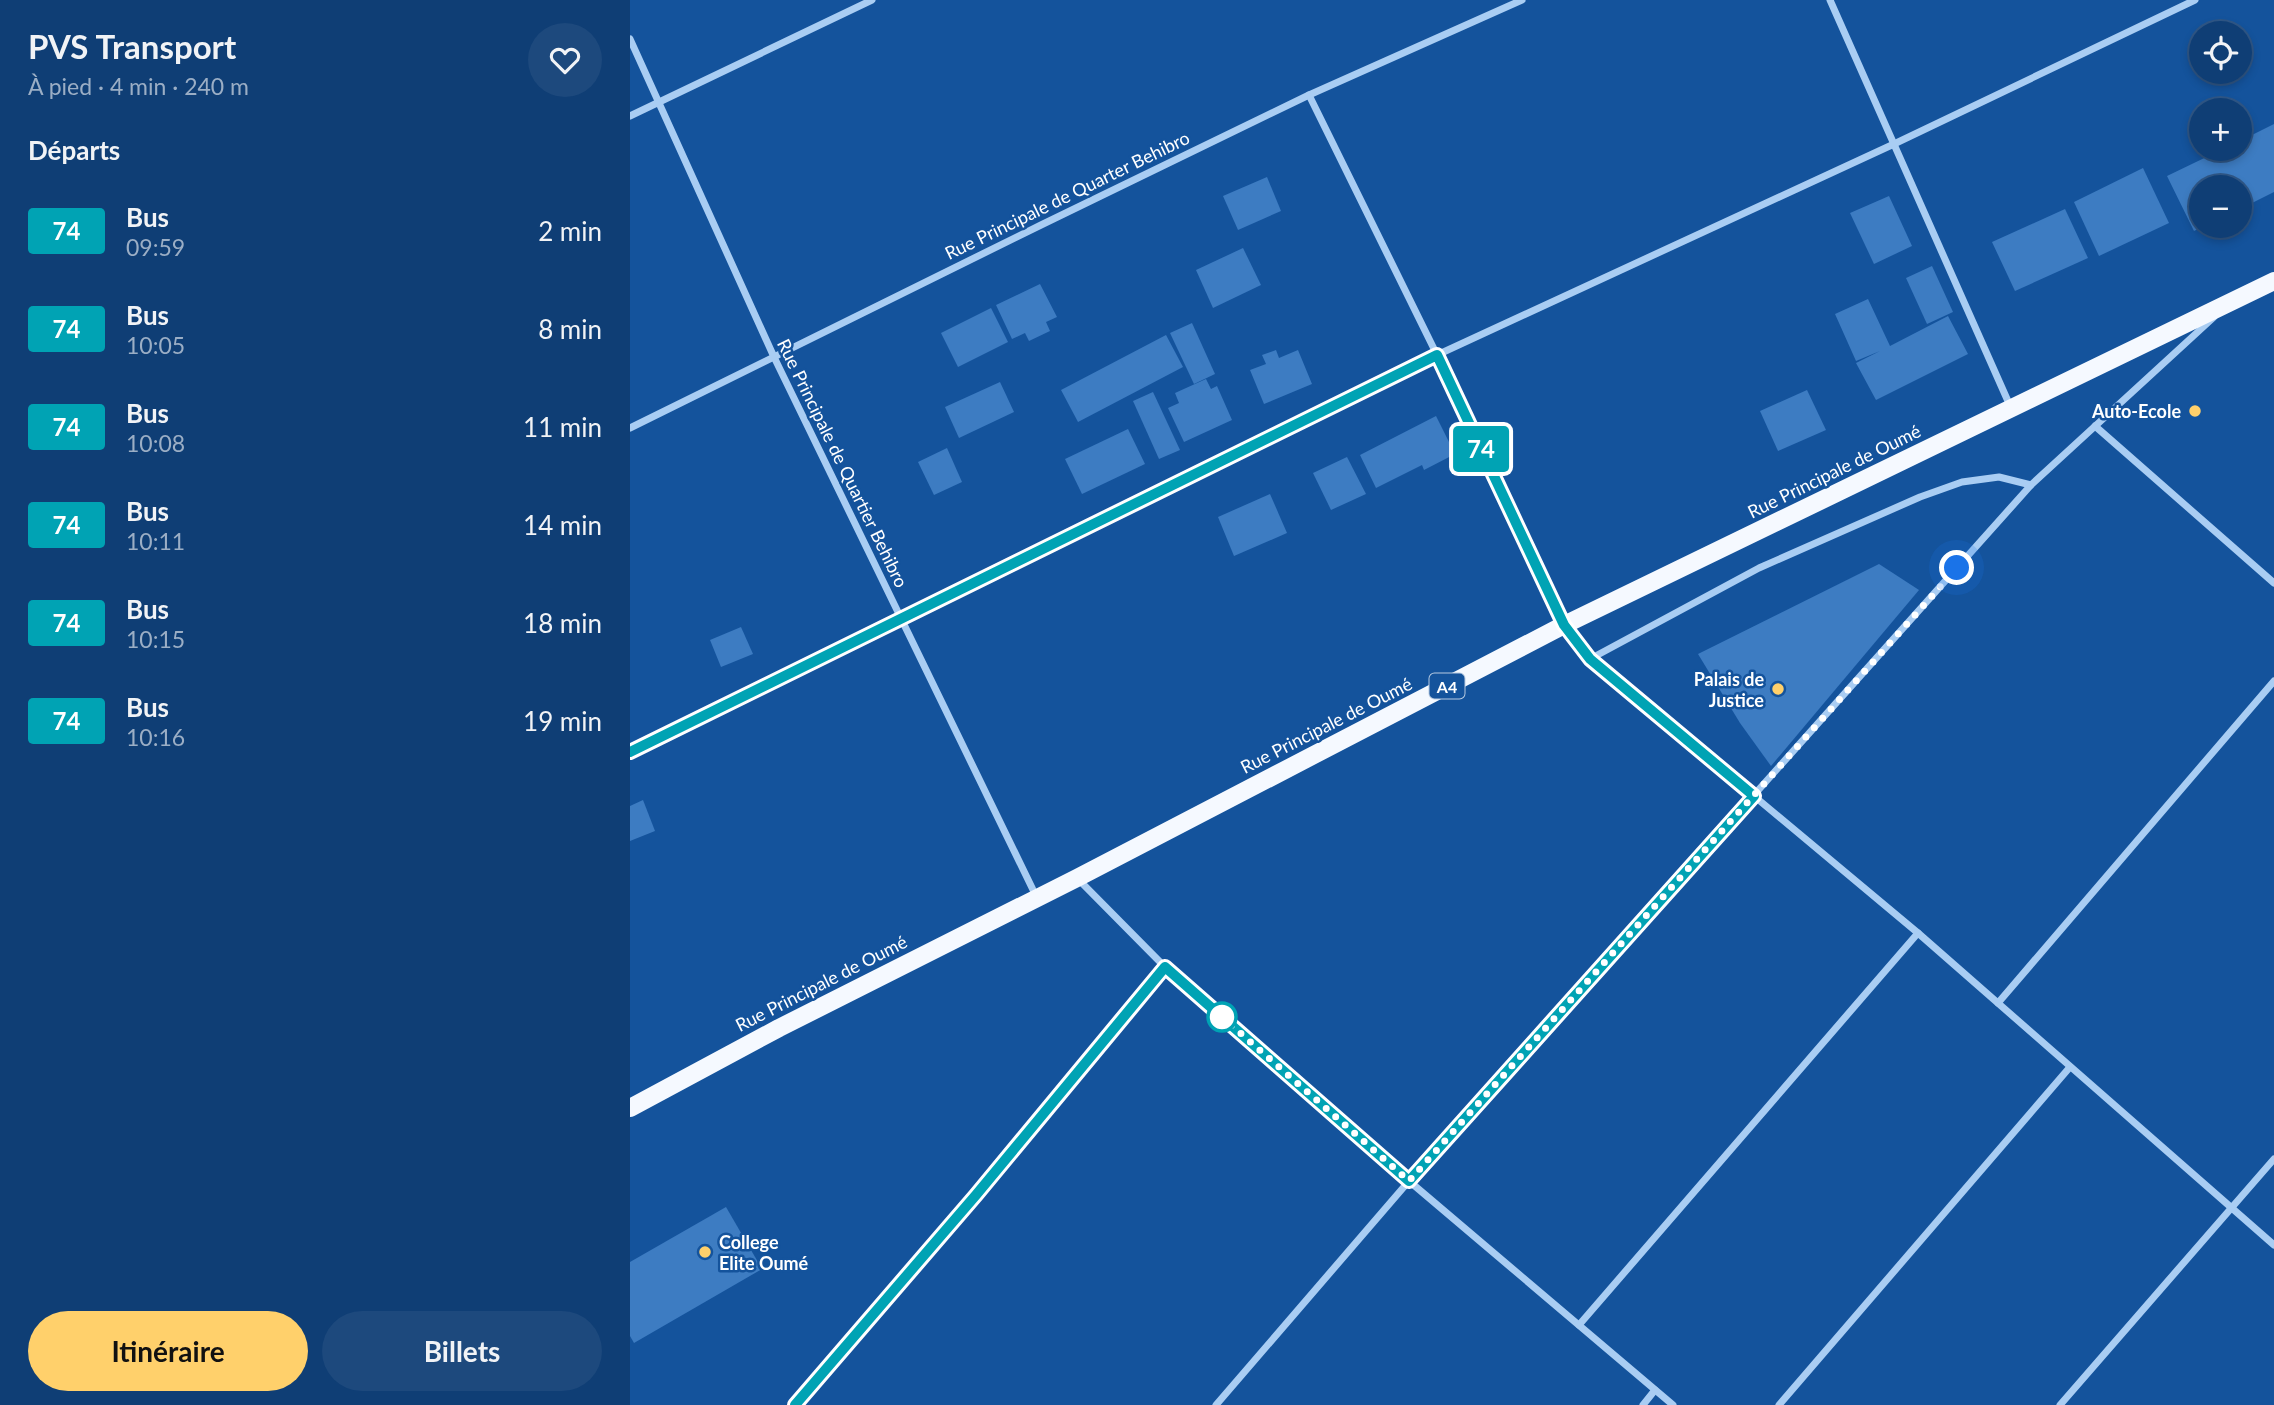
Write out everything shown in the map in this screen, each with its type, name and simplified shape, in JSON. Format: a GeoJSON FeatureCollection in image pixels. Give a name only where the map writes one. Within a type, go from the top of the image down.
{"type":"FeatureCollection","features":[{"type":"Feature","properties":{"kind":"main road","name":"Rue Principale de Oumé"},"geometry":{"type":"LineString","coordinates":[[630,1108],[779,1028],[1077,878],[1564,625],[2274,281]]}},
{"type":"Feature","properties":{"kind":"street"},"geometry":{"type":"LineString","coordinates":[[630,116],[872,0]]}},
{"type":"Feature","properties":{"kind":"street","name":"Rue Principale de Quarter Behibro"},"geometry":{"type":"LineString","coordinates":[[630,428],[1309,95],[1522,0]]}},
{"type":"Feature","properties":{"kind":"street"},"geometry":{"type":"LineString","coordinates":[[1830,0],[2011,409]]}},
{"type":"Feature","properties":{"kind":"street"},"geometry":{"type":"LineString","coordinates":[[630,752],[1437,355],[1895,144],[2195,0]]}},
{"type":"Feature","properties":{"kind":"street","name":"Rue Principale de Quartier Behibro"},"geometry":{"type":"LineString","coordinates":[[630,39],[774,357],[1037,897]]}},
{"type":"Feature","properties":{"kind":"street"},"geometry":{"type":"LineString","coordinates":[[1309,95],[1437,355],[1564,625],[1590,659],[1918,933],[2274,1245]]}},
{"type":"Feature","properties":{"kind":"street"},"geometry":{"type":"LineString","coordinates":[[1216,1405],[1409,1181],[2031,485],[2228,305]]}},
{"type":"Feature","properties":{"kind":"street"},"geometry":{"type":"LineString","coordinates":[[2095,426],[2274,583]]}},
{"type":"Feature","properties":{"kind":"street"},"geometry":{"type":"LineString","coordinates":[[1590,659],[1759,568],[1920,497],[1962,482],[1999,477],[2031,485]]}},
{"type":"Feature","properties":{"kind":"street"},"geometry":{"type":"LineString","coordinates":[[1998,1003],[2274,681]]}},
{"type":"Feature","properties":{"kind":"street"},"geometry":{"type":"LineString","coordinates":[[1077,878],[1165,967],[1409,1181],[1673,1405]]}},
{"type":"Feature","properties":{"kind":"street"},"geometry":{"type":"LineString","coordinates":[[1579,1325],[1918,933]]}},
{"type":"Feature","properties":{"kind":"street"},"geometry":{"type":"LineString","coordinates":[[795,1405],[976,1195],[1165,967]]}},
{"type":"Feature","properties":{"kind":"street"},"geometry":{"type":"LineString","coordinates":[[1779,1405],[2070,1067]]}},
{"type":"Feature","properties":{"kind":"street"},"geometry":{"type":"LineString","coordinates":[[2060,1405],[2274,1159]]}},
{"type":"Feature","properties":{"kind":"street"},"geometry":{"type":"LineString","coordinates":[[1643,1405],[1656,1390]]}},
{"type":"Feature","properties":{"kind":"building"},"geometry":{"type":"Polygon","coordinates":[[[2274,124],[2274,192],[2252,203],[2252,175],[2189,175],[2189,221],[2167,176],[2198,161],[2252,161],[2252,135],[2274,124]]]}},
{"type":"Feature","properties":{"kind":"building"},"geometry":{"type":"Polygon","coordinates":[[[2143,168],[2169,223],[2099,256],[2074,202],[2143,168]]]}},
{"type":"Feature","properties":{"kind":"building"},"geometry":{"type":"Polygon","coordinates":[[[1267,177],[1281,211],[1238,230],[1223,196],[1267,177]]]}},
{"type":"Feature","properties":{"kind":"building"},"geometry":{"type":"Polygon","coordinates":[[[1889,196],[1912,246],[1874,264],[1850,213],[1889,196]]]}},
{"type":"Feature","properties":{"kind":"building"},"geometry":{"type":"Polygon","coordinates":[[[2065,209],[2088,258],[2015,291],[1992,242],[2065,209]]]}},
{"type":"Feature","properties":{"kind":"building"},"geometry":{"type":"Polygon","coordinates":[[[1243,248],[1261,285],[1213,308],[1196,270],[1243,248]]]}},
{"type":"Feature","properties":{"kind":"building"},"geometry":{"type":"Polygon","coordinates":[[[1932,266],[1953,312],[1927,324],[1906,278],[1932,266]]]}},
{"type":"Feature","properties":{"kind":"building"},"geometry":{"type":"Polygon","coordinates":[[[1040,284],[1057,317],[1046,322],[1050,331],[1029,341],[1025,333],[1012,339],[996,305],[1040,284]]]}},
{"type":"Feature","properties":{"kind":"building"},"geometry":{"type":"Polygon","coordinates":[[[1868,299],[1890,346],[1948,316],[1968,354],[1876,400],[1856,363],[1880,351],[1856,361],[1835,314],[1868,299]]]}},
{"type":"Feature","properties":{"kind":"building"},"geometry":{"type":"Polygon","coordinates":[[[991,308],[1008,342],[958,367],[941,333],[991,308]]]}},
{"type":"Feature","properties":{"kind":"building"},"geometry":{"type":"Polygon","coordinates":[[[1192,323],[1215,374],[1194,384],[1170,333],[1192,323]]]}},
{"type":"Feature","properties":{"kind":"building"},"geometry":{"type":"Polygon","coordinates":[[[1166,335],[1183,367],[1078,422],[1061,390],[1166,335]]]}},
{"type":"Feature","properties":{"kind":"building"},"geometry":{"type":"Polygon","coordinates":[[[1276,350],[1279,358],[1298,350],[1312,384],[1264,404],[1250,370],[1266,364],[1262,355],[1276,350]]]}},
{"type":"Feature","properties":{"kind":"building"},"geometry":{"type":"Polygon","coordinates":[[[1206,379],[1211,389],[1217,386],[1232,420],[1184,442],[1168,408],[1179,403],[1175,393],[1206,379]]]}},
{"type":"Feature","properties":{"kind":"building"},"geometry":{"type":"Polygon","coordinates":[[[1000,382],[1014,412],[959,438],[945,407],[1000,382]]]}},
{"type":"Feature","properties":{"kind":"building"},"geometry":{"type":"Polygon","coordinates":[[[1807,390],[1826,430],[1778,451],[1760,411],[1807,390]]]}},
{"type":"Feature","properties":{"kind":"building"},"geometry":{"type":"Polygon","coordinates":[[[1153,392],[1180,450],[1159,459],[1133,401],[1153,392]]]}},
{"type":"Feature","properties":{"kind":"building"},"geometry":{"type":"Polygon","coordinates":[[[1436,416],[1455,454],[1424,470],[1422,465],[1376,488],[1360,455],[1436,416]]]}},
{"type":"Feature","properties":{"kind":"building"},"geometry":{"type":"Polygon","coordinates":[[[1128,429],[1145,464],[1082,494],[1065,459],[1128,429]]]}},
{"type":"Feature","properties":{"kind":"building"},"geometry":{"type":"Polygon","coordinates":[[[947,448],[962,482],[934,495],[918,462],[947,448]]]}},
{"type":"Feature","properties":{"kind":"building"},"geometry":{"type":"Polygon","coordinates":[[[1347,457],[1366,494],[1331,510],[1313,473],[1347,457]]]}},
{"type":"Feature","properties":{"kind":"building"},"geometry":{"type":"Polygon","coordinates":[[[1270,494],[1287,533],[1234,556],[1218,517],[1270,494]]]}},
{"type":"Feature","properties":{"kind":"building","name":"Palais de Justice"},"geometry":{"type":"Polygon","coordinates":[[[1879,564],[1919,590],[1771,766],[1740,723],[1698,654],[1879,564]]]}},
{"type":"Feature","properties":{"kind":"building"},"geometry":{"type":"Polygon","coordinates":[[[741,627],[753,654],[721,667],[710,640],[741,627]]]}},
{"type":"Feature","properties":{"kind":"building"},"geometry":{"type":"Polygon","coordinates":[[[643,800],[655,831],[630,841],[630,806],[643,800]]]}},
{"type":"Feature","properties":{"kind":"building"},"geometry":{"type":"Polygon","coordinates":[[[726,1207],[762,1269],[634,1343],[630,1336],[630,1262],[726,1207]]]}},
{"type":"Feature","properties":{"kind":"bus line","name":"74"},"geometry":{"type":"LineString","coordinates":[[630,752],[1437,355],[1564,625],[1590,659],[1754,796],[1409,1181],[1165,967],[976,1195],[795,1405]]}},
{"type":"Feature","properties":{"kind":"place","name":"Auto-Ecole"},"geometry":{"type":"Point","coordinates":[2195,411]}},
{"type":"Feature","properties":{"kind":"place","name":"Palais de Justice"},"geometry":{"type":"Point","coordinates":[1778,689]}},
{"type":"Feature","properties":{"kind":"place","name":"College Elite Oumé"},"geometry":{"type":"Point","coordinates":[705,1252]}},
{"type":"Feature","properties":{"kind":"route"},"geometry":{"type":"LineString","coordinates":[[1222,1017],[1409,1181],[1957,568]]}}]}
